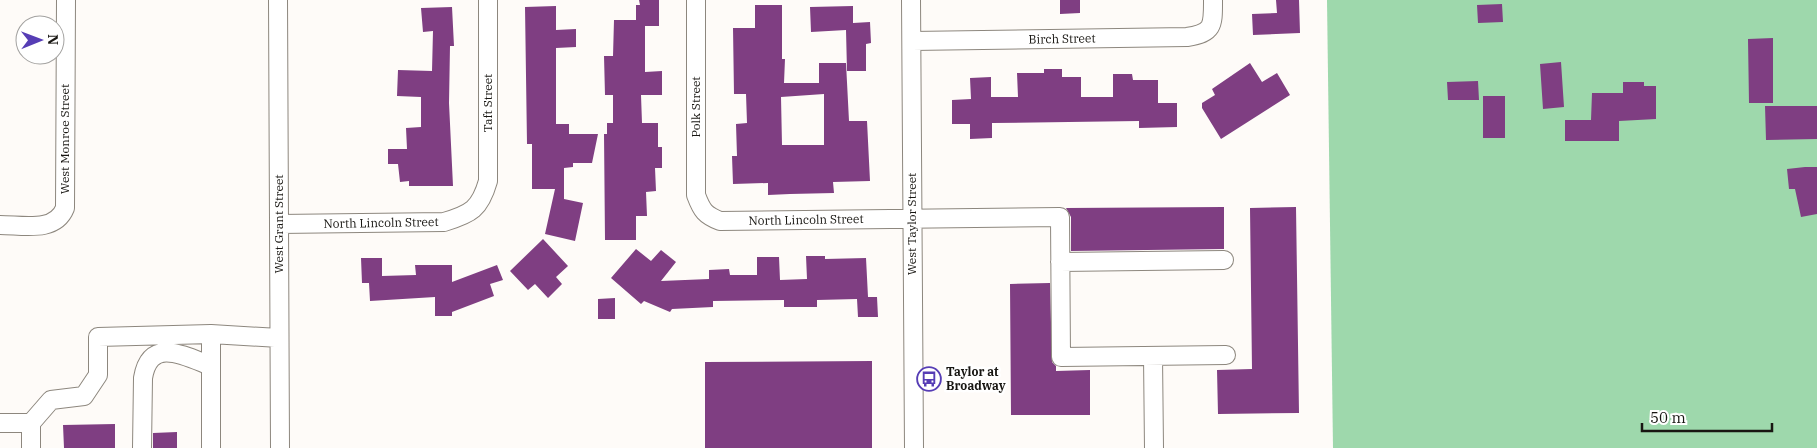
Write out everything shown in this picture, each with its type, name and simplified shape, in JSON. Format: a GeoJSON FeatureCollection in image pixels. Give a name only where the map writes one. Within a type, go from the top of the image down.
{"type":"FeatureCollection","features":[{"type":"Feature","properties":{"kind":"street","name":"West Monroe Street"},"geometry":{"type":"LineString","coordinates":[[0,225],[43,226],[53,224],[61,217],[65,208],[66,0]]}},
{"type":"Feature","properties":{"kind":"street","name":"West Grant Street"},"geometry":{"type":"LineString","coordinates":[[278,0],[280,448]]}},
{"type":"Feature","properties":{"kind":"street","name":"Taft Street"},"geometry":{"type":"LineString","coordinates":[[479,205],[488,181],[488,0]]}},
{"type":"Feature","properties":{"kind":"street","name":"Polk Street"},"geometry":{"type":"LineString","coordinates":[[696,0],[696,195],[703,213]]}},
{"type":"Feature","properties":{"kind":"street","name":"West Taylor Street"},"geometry":{"type":"LineString","coordinates":[[911,0],[914,448]]}},
{"type":"Feature","properties":{"kind":"street","name":"Birch Street"},"geometry":{"type":"LineString","coordinates":[[912,41],[1187,37],[1203,35],[1213,22],[1213,0]]}},
{"type":"Feature","properties":{"kind":"street","name":"North Lincoln Street"},"geometry":{"type":"LineString","coordinates":[[279,224],[444,222],[466,215],[479,205]]}},
{"type":"Feature","properties":{"kind":"street","name":"North Lincoln Street"},"geometry":{"type":"LineString","coordinates":[[703,213],[720,221],[1060,217],[1060,262]]}},
{"type":"Feature","properties":{"kind":"street"},"geometry":{"type":"LineString","coordinates":[[1224,260],[1060,262],[1061,357],[1226,355]]}},
{"type":"Feature","properties":{"kind":"street"},"geometry":{"type":"LineString","coordinates":[[31,448],[31,423],[51,400],[84,396],[93,386],[98,375],[98,337],[211,334],[279,338]]}},
{"type":"Feature","properties":{"kind":"street"},"geometry":{"type":"LineString","coordinates":[[211,334],[211,448]]}},
{"type":"Feature","properties":{"kind":"street"},"geometry":{"type":"LineString","coordinates":[[142,448],[143,378],[145,367],[150,359],[158,352],[167,352],[211,366]]}},
{"type":"Feature","properties":{"kind":"street"},"geometry":{"type":"LineString","coordinates":[[1153,356],[1154,448]]}},
{"type":"Feature","properties":{"kind":"street"},"geometry":{"type":"LineString","coordinates":[[0,423],[31,423]]}},
{"type":"Feature","properties":{"kind":"green space"},"geometry":{"type":"Polygon","coordinates":[[[1327,0],[1817,0],[1817,448],[1333,448],[1327,0]]]}},
{"type":"Feature","properties":{"kind":"building"},"geometry":{"type":"Polygon","coordinates":[[[639,0],[659,0],[659,26],[645,26],[645,72],[662,71],[662,95],[641,95],[642,123],[658,123],[658,147],[662,147],[662,168],[655,168],[656,191],[646,192],[647,216],[636,216],[636,240],[605,240],[604,134],[607,134],[607,123],[613,123],[613,95],[605,95],[604,56],[613,56],[614,20],[636,20],[636,5],[640,5],[639,0]]]}},
{"type":"Feature","properties":{"kind":"building"},"geometry":{"type":"Polygon","coordinates":[[[1060,0],[1080,0],[1080,13],[1060,14],[1060,0]]]}},
{"type":"Feature","properties":{"kind":"building"},"geometry":{"type":"Polygon","coordinates":[[[1276,0],[1299,0],[1300,33],[1253,35],[1252,14],[1277,13],[1276,0]]]}},
{"type":"Feature","properties":{"kind":"building"},"geometry":{"type":"Polygon","coordinates":[[[1502,4],[1503,22],[1478,23],[1477,5],[1502,4]]]}},
{"type":"Feature","properties":{"kind":"building"},"geometry":{"type":"Polygon","coordinates":[[[755,5],[782,5],[782,59],[785,59],[784,83],[819,83],[819,63],[846,63],[849,121],[867,121],[870,181],[833,182],[834,193],[768,195],[768,183],[733,184],[732,156],[737,156],[736,124],[747,123],[746,94],[734,94],[733,28],[755,28],[755,5]],[[824,94],[781,97],[782,145],[824,145],[824,94]]]}},
{"type":"Feature","properties":{"kind":"building"},"geometry":{"type":"Polygon","coordinates":[[[556,6],[556,30],[576,29],[576,47],[556,48],[556,124],[569,124],[569,134],[598,134],[592,163],[573,163],[573,167],[564,168],[564,199],[583,203],[575,241],[545,234],[555,189],[532,189],[532,144],[527,144],[525,7],[556,6]]]}},
{"type":"Feature","properties":{"kind":"building"},"geometry":{"type":"Polygon","coordinates":[[[853,6],[853,23],[870,22],[871,43],[866,44],[866,71],[847,71],[846,30],[811,32],[810,7],[853,6]]]}},
{"type":"Feature","properties":{"kind":"building"},"geometry":{"type":"Polygon","coordinates":[[[452,7],[454,46],[450,46],[449,103],[453,186],[409,186],[409,181],[400,182],[398,164],[388,164],[388,149],[407,149],[406,128],[421,127],[421,97],[397,96],[398,70],[432,71],[433,31],[423,32],[421,8],[452,7]]]}},
{"type":"Feature","properties":{"kind":"building"},"geometry":{"type":"Polygon","coordinates":[[[1773,38],[1773,103],[1749,103],[1748,39],[1773,38]]]}},
{"type":"Feature","properties":{"kind":"building"},"geometry":{"type":"Polygon","coordinates":[[[1561,62],[1564,107],[1543,109],[1540,64],[1561,62]]]}},
{"type":"Feature","properties":{"kind":"building"},"geometry":{"type":"Polygon","coordinates":[[[1250,63],[1262,82],[1277,73],[1290,95],[1221,139],[1202,108],[1202,103],[1215,95],[1212,89],[1250,63]]]}},
{"type":"Feature","properties":{"kind":"building"},"geometry":{"type":"Polygon","coordinates":[[[1044,69],[1062,69],[1062,77],[1081,77],[1081,97],[1113,97],[1113,74],[1132,74],[1133,80],[1158,80],[1158,103],[1177,103],[1177,127],[1139,128],[1139,121],[992,123],[992,138],[970,139],[970,124],[952,124],[952,100],[971,99],[970,78],[991,77],[991,97],[1018,97],[1017,73],[1044,73],[1044,69]]]}},
{"type":"Feature","properties":{"kind":"building"},"geometry":{"type":"Polygon","coordinates":[[[1478,81],[1479,100],[1448,100],[1447,82],[1478,81]]]}},
{"type":"Feature","properties":{"kind":"building"},"geometry":{"type":"Polygon","coordinates":[[[1623,82],[1644,82],[1644,86],[1656,86],[1656,119],[1619,121],[1619,141],[1565,141],[1565,120],[1591,120],[1592,93],[1623,93],[1623,82]]]}},
{"type":"Feature","properties":{"kind":"building"},"geometry":{"type":"Polygon","coordinates":[[[1483,96],[1505,96],[1505,138],[1483,138],[1483,96]]]}},
{"type":"Feature","properties":{"kind":"building"},"geometry":{"type":"Polygon","coordinates":[[[1765,106],[1817,106],[1817,139],[1766,140],[1765,106]]]}},
{"type":"Feature","properties":{"kind":"building"},"geometry":{"type":"Polygon","coordinates":[[[1817,167],[1817,214],[1801,217],[1795,189],[1789,189],[1787,169],[1817,167]]]}},
{"type":"Feature","properties":{"kind":"building"},"geometry":{"type":"Polygon","coordinates":[[[1224,207],[1224,249],[1071,251],[1071,217],[1066,208],[1224,207]]]}},
{"type":"Feature","properties":{"kind":"building"},"geometry":{"type":"Polygon","coordinates":[[[1296,207],[1299,413],[1218,414],[1217,370],[1252,369],[1250,208],[1296,207]]]}},
{"type":"Feature","properties":{"kind":"building"},"geometry":{"type":"Polygon","coordinates":[[[543,239],[568,266],[556,277],[562,284],[548,298],[535,284],[528,290],[510,271],[543,239]]]}},
{"type":"Feature","properties":{"kind":"building"},"geometry":{"type":"Polygon","coordinates":[[[636,249],[651,261],[661,250],[676,262],[661,281],[709,279],[709,270],[729,269],[730,275],[757,275],[757,257],[779,257],[780,280],[807,279],[806,256],[825,256],[825,259],[866,258],[868,297],[877,297],[878,317],[858,317],[857,299],[817,300],[817,307],[784,307],[784,300],[713,301],[713,307],[672,309],[670,312],[644,301],[641,304],[611,278],[636,249]]]}},
{"type":"Feature","properties":{"kind":"building"},"geometry":{"type":"Polygon","coordinates":[[[361,258],[382,258],[382,276],[416,275],[415,265],[452,265],[452,282],[497,265],[503,280],[490,284],[494,296],[452,312],[452,316],[435,316],[435,297],[370,301],[369,283],[362,283],[361,258]]]}},
{"type":"Feature","properties":{"kind":"building"},"geometry":{"type":"Polygon","coordinates":[[[1050,283],[1052,362],[1056,366],[1056,371],[1090,370],[1090,415],[1011,415],[1010,284],[1050,283]]]}},
{"type":"Feature","properties":{"kind":"building"},"geometry":{"type":"Polygon","coordinates":[[[615,298],[615,319],[598,319],[598,299],[615,298]]]}},
{"type":"Feature","properties":{"kind":"building"},"geometry":{"type":"Polygon","coordinates":[[[872,361],[872,448],[705,448],[705,362],[872,361]]]}},
{"type":"Feature","properties":{"kind":"building"},"geometry":{"type":"Polygon","coordinates":[[[115,424],[115,448],[64,448],[63,425],[115,424]]]}},
{"type":"Feature","properties":{"kind":"building"},"geometry":{"type":"Polygon","coordinates":[[[177,432],[177,448],[153,448],[153,433],[177,432]]]}},
{"type":"Feature","properties":{"kind":"place","name":"Taylor at Broadway"},"geometry":{"type":"Point","coordinates":[929,379]}}]}
